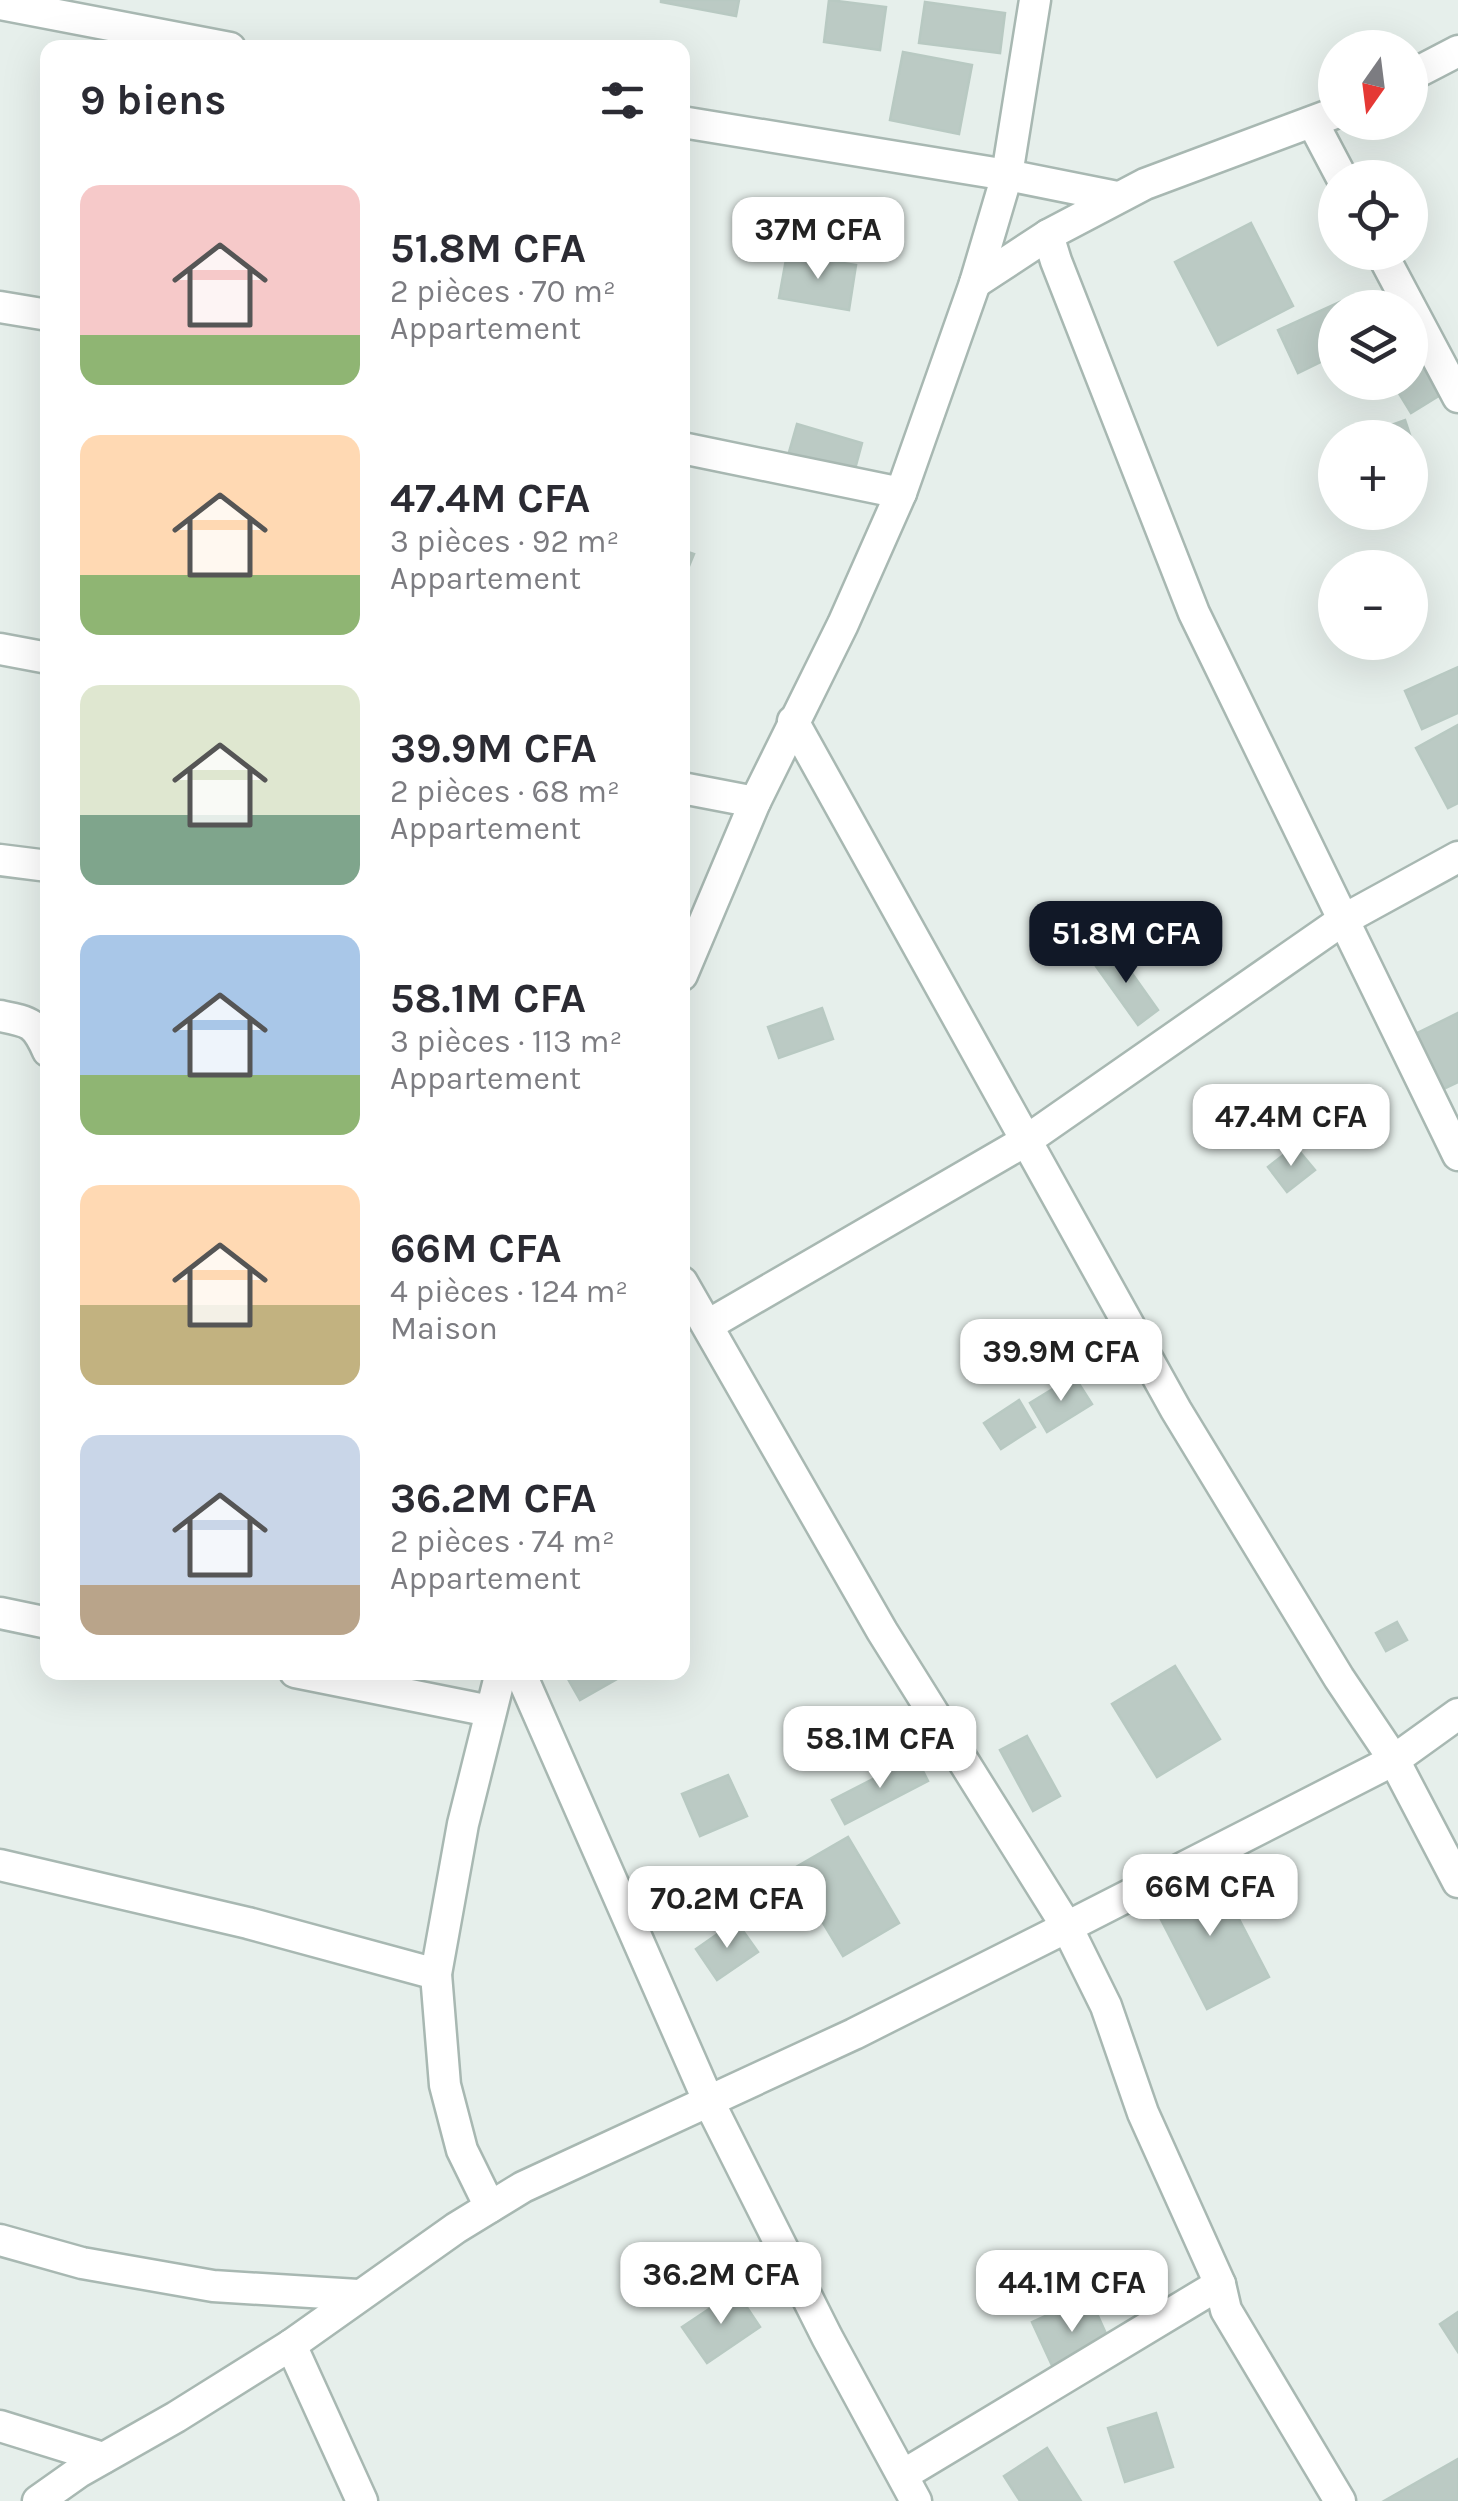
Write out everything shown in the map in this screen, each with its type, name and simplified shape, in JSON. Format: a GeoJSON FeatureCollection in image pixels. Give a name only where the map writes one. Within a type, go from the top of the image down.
{"type":"FeatureCollection","features":[{"type":"Feature","properties":{"kind":"street"},"geometry":{"type":"LineString","coordinates":[[690,956],[755,802],[843,624],[901,493],[975,282],[1007,175],[1035,0]]}},
{"type":"Feature","properties":{"kind":"street"},"geometry":{"type":"LineString","coordinates":[[0,4],[188,40]]}},
{"type":"Feature","properties":{"kind":"street"},"geometry":{"type":"LineString","coordinates":[[1428,67],[1458,51]]}},
{"type":"Feature","properties":{"kind":"street"},"geometry":{"type":"LineString","coordinates":[[975,282],[1116,197],[1318,120]]}},
{"type":"Feature","properties":{"kind":"street"},"geometry":{"type":"LineString","coordinates":[[690,123],[1007,175],[1116,197]]}},
{"type":"Feature","properties":{"kind":"street"},"geometry":{"type":"LineString","coordinates":[[1048,235],[1194,612],[1458,1155]]}},
{"type":"Feature","properties":{"kind":"street"},"geometry":{"type":"LineString","coordinates":[[1391,270],[1458,397]]}},
{"type":"Feature","properties":{"kind":"street"},"geometry":{"type":"LineString","coordinates":[[0,308],[40,314]]}},
{"type":"Feature","properties":{"kind":"street"},"geometry":{"type":"LineString","coordinates":[[690,450],[901,493]]}},
{"type":"Feature","properties":{"kind":"street"},"geometry":{"type":"LineString","coordinates":[[0,648],[40,656]]}},
{"type":"Feature","properties":{"kind":"street"},"geometry":{"type":"LineString","coordinates":[[794,721],[1176,1410],[1338,1678],[1394,1760],[1458,1882]]}},
{"type":"Feature","properties":{"kind":"street"},"geometry":{"type":"LineString","coordinates":[[690,790],[755,802]]}},
{"type":"Feature","properties":{"kind":"street"},"geometry":{"type":"LineString","coordinates":[[708,1325],[1027,1140],[1343,920],[1458,857]]}},
{"type":"Feature","properties":{"kind":"street"},"geometry":{"type":"LineString","coordinates":[[0,860],[40,865]]}},
{"type":"Feature","properties":{"kind":"street"},"geometry":{"type":"LineString","coordinates":[[0,1016],[27,1021],[40,1034]]}},
{"type":"Feature","properties":{"kind":"street"},"geometry":{"type":"LineString","coordinates":[[690,1295],[882,1631],[1067,1927],[1106,2006],[1144,2113],[1220,2284],[1226,2310],[1340,2501]]}},
{"type":"Feature","properties":{"kind":"street"},"geometry":{"type":"LineString","coordinates":[[0,1613],[40,1621]]}},
{"type":"Feature","properties":{"kind":"street"},"geometry":{"type":"LineString","coordinates":[[334,1680],[490,1712]]}},
{"type":"Feature","properties":{"kind":"street"},"geometry":{"type":"LineString","coordinates":[[490,2207],[462,2150],[444,2085],[436,1974],[463,1824],[499,1680]]}},
{"type":"Feature","properties":{"kind":"street"},"geometry":{"type":"LineString","coordinates":[[524,1680],[708,2100],[827,2337],[910,2488],[1220,2284]]}},
{"type":"Feature","properties":{"kind":"street"},"geometry":{"type":"LineString","coordinates":[[42,2500],[103,2458],[291,2345],[358,2295],[523,2187],[854,2034],[1067,1927],[1394,1760],[1458,1714]]}},
{"type":"Feature","properties":{"kind":"street"},"geometry":{"type":"LineString","coordinates":[[0,1865],[248,1923],[436,1974]]}},
{"type":"Feature","properties":{"kind":"street"},"geometry":{"type":"LineString","coordinates":[[0,2240],[82,2264],[213,2286],[358,2295]]}},
{"type":"Feature","properties":{"kind":"street"},"geometry":{"type":"LineString","coordinates":[[291,2345],[362,2501]]}},
{"type":"Feature","properties":{"kind":"street"},"geometry":{"type":"LineString","coordinates":[[0,2426],[103,2458]]}},
{"type":"Feature","properties":{"kind":"building"},"geometry":{"type":"Polygon","coordinates":[[[661,0],[739,0],[736,16],[661,0]]]}},
{"type":"Feature","properties":{"kind":"building"},"geometry":{"type":"Polygon","coordinates":[[[829,0],[886,7],[880,50],[824,42],[829,0]]]}},
{"type":"Feature","properties":{"kind":"building"},"geometry":{"type":"Polygon","coordinates":[[[925,2],[1005,13],[1000,53],[919,43],[925,2]]]}},
{"type":"Feature","properties":{"kind":"building"},"geometry":{"type":"Polygon","coordinates":[[[903,52],[972,65],[959,134],[890,120],[903,52]]]}},
{"type":"Feature","properties":{"kind":"building"},"geometry":{"type":"Polygon","coordinates":[[[1251,223],[1293,306],[1218,345],[1175,262],[1251,223]]]}},
{"type":"Feature","properties":{"kind":"building"},"geometry":{"type":"Polygon","coordinates":[[[787,254],[856,265],[849,310],[779,298],[787,254]]]}},
{"type":"Feature","properties":{"kind":"building"},"geometry":{"type":"Polygon","coordinates":[[[1318,312],[1318,363],[1298,373],[1278,330],[1318,312]]]}},
{"type":"Feature","properties":{"kind":"building"},"geometry":{"type":"Polygon","coordinates":[[[1428,364],[1445,392],[1411,413],[1403,400],[1428,400],[1428,364]]]}},
{"type":"Feature","properties":{"kind":"building"},"geometry":{"type":"Polygon","coordinates":[[[797,424],[862,443],[848,495],[782,477],[797,424]]]}},
{"type":"Feature","properties":{"kind":"building"},"geometry":{"type":"Polygon","coordinates":[[[1458,667],[1458,713],[1422,729],[1405,691],[1458,667]]]}},
{"type":"Feature","properties":{"kind":"building"},"geometry":{"type":"Polygon","coordinates":[[[1458,725],[1458,803],[1448,808],[1416,748],[1458,725]]]}},
{"type":"Feature","properties":{"kind":"building"},"geometry":{"type":"Polygon","coordinates":[[[1114,948],[1158,1010],[1138,1025],[1093,962],[1114,948]]]}},
{"type":"Feature","properties":{"kind":"building"},"geometry":{"type":"Polygon","coordinates":[[[822,1008],[833,1039],[779,1058],[768,1027],[822,1008]]]}},
{"type":"Feature","properties":{"kind":"building"},"geometry":{"type":"Polygon","coordinates":[[[1458,1013],[1458,1082],[1439,1091],[1411,1036],[1458,1013]]]}},
{"type":"Feature","properties":{"kind":"building"},"geometry":{"type":"Polygon","coordinates":[[[1295,1146],[1315,1170],[1287,1192],[1268,1167],[1295,1146]]]}},
{"type":"Feature","properties":{"kind":"building"},"geometry":{"type":"Polygon","coordinates":[[[1074,1376],[1092,1404],[1047,1432],[1030,1403],[1074,1376]]]}},
{"type":"Feature","properties":{"kind":"building"},"geometry":{"type":"Polygon","coordinates":[[[1019,1400],[1035,1427],[1001,1449],[984,1423],[1019,1400]]]}},
{"type":"Feature","properties":{"kind":"building"},"geometry":{"type":"Polygon","coordinates":[[[1397,1622],[1407,1640],[1386,1651],[1376,1633],[1397,1622]]]}},
{"type":"Feature","properties":{"kind":"building"},"geometry":{"type":"Polygon","coordinates":[[[1175,1666],[1220,1739],[1157,1777],[1112,1704],[1175,1666]]]}},
{"type":"Feature","properties":{"kind":"building"},"geometry":{"type":"Polygon","coordinates":[[[569,1680],[615,1680],[580,1700],[569,1680]]]}},
{"type":"Feature","properties":{"kind":"building"},"geometry":{"type":"Polygon","coordinates":[[[1027,1736],[1060,1796],[1033,1811],[1000,1750],[1027,1736]]]}},
{"type":"Feature","properties":{"kind":"building"},"geometry":{"type":"Polygon","coordinates":[[[916,1757],[928,1781],[845,1824],[832,1800],[916,1757]]]}},
{"type":"Feature","properties":{"kind":"building"},"geometry":{"type":"Polygon","coordinates":[[[728,1775],[747,1816],[700,1836],[682,1794],[728,1775]]]}},
{"type":"Feature","properties":{"kind":"building"},"geometry":{"type":"Polygon","coordinates":[[[848,1837],[899,1923],[843,1956],[791,1870],[848,1837]]]}},
{"type":"Feature","properties":{"kind":"building"},"geometry":{"type":"Polygon","coordinates":[[[1213,1869],[1269,1977],[1207,2009],[1151,1900],[1213,1869]]]}},
{"type":"Feature","properties":{"kind":"building"},"geometry":{"type":"Polygon","coordinates":[[[736,1921],[758,1952],[717,1980],[696,1949],[736,1921]]]}},
{"type":"Feature","properties":{"kind":"building"},"geometry":{"type":"Polygon","coordinates":[[[736,2291],[760,2327],[707,2363],[682,2327],[736,2291]]]}},
{"type":"Feature","properties":{"kind":"building"},"geometry":{"type":"Polygon","coordinates":[[[1089,2296],[1112,2347],[1056,2374],[1032,2322],[1089,2296]]]}},
{"type":"Feature","properties":{"kind":"building"},"geometry":{"type":"Polygon","coordinates":[[[1458,2312],[1458,2352],[1440,2324],[1458,2312]]]}},
{"type":"Feature","properties":{"kind":"building"},"geometry":{"type":"Polygon","coordinates":[[[1156,2413],[1173,2467],[1125,2482],[1108,2428],[1156,2413]]]}},
{"type":"Feature","properties":{"kind":"building"},"geometry":{"type":"Polygon","coordinates":[[[1047,2448],[1081,2501],[1020,2501],[1004,2476],[1047,2448]]]}},
{"type":"Feature","properties":{"kind":"building"},"geometry":{"type":"Polygon","coordinates":[[[1458,2459],[1458,2501],[1384,2501],[1458,2459]]]}}]}
